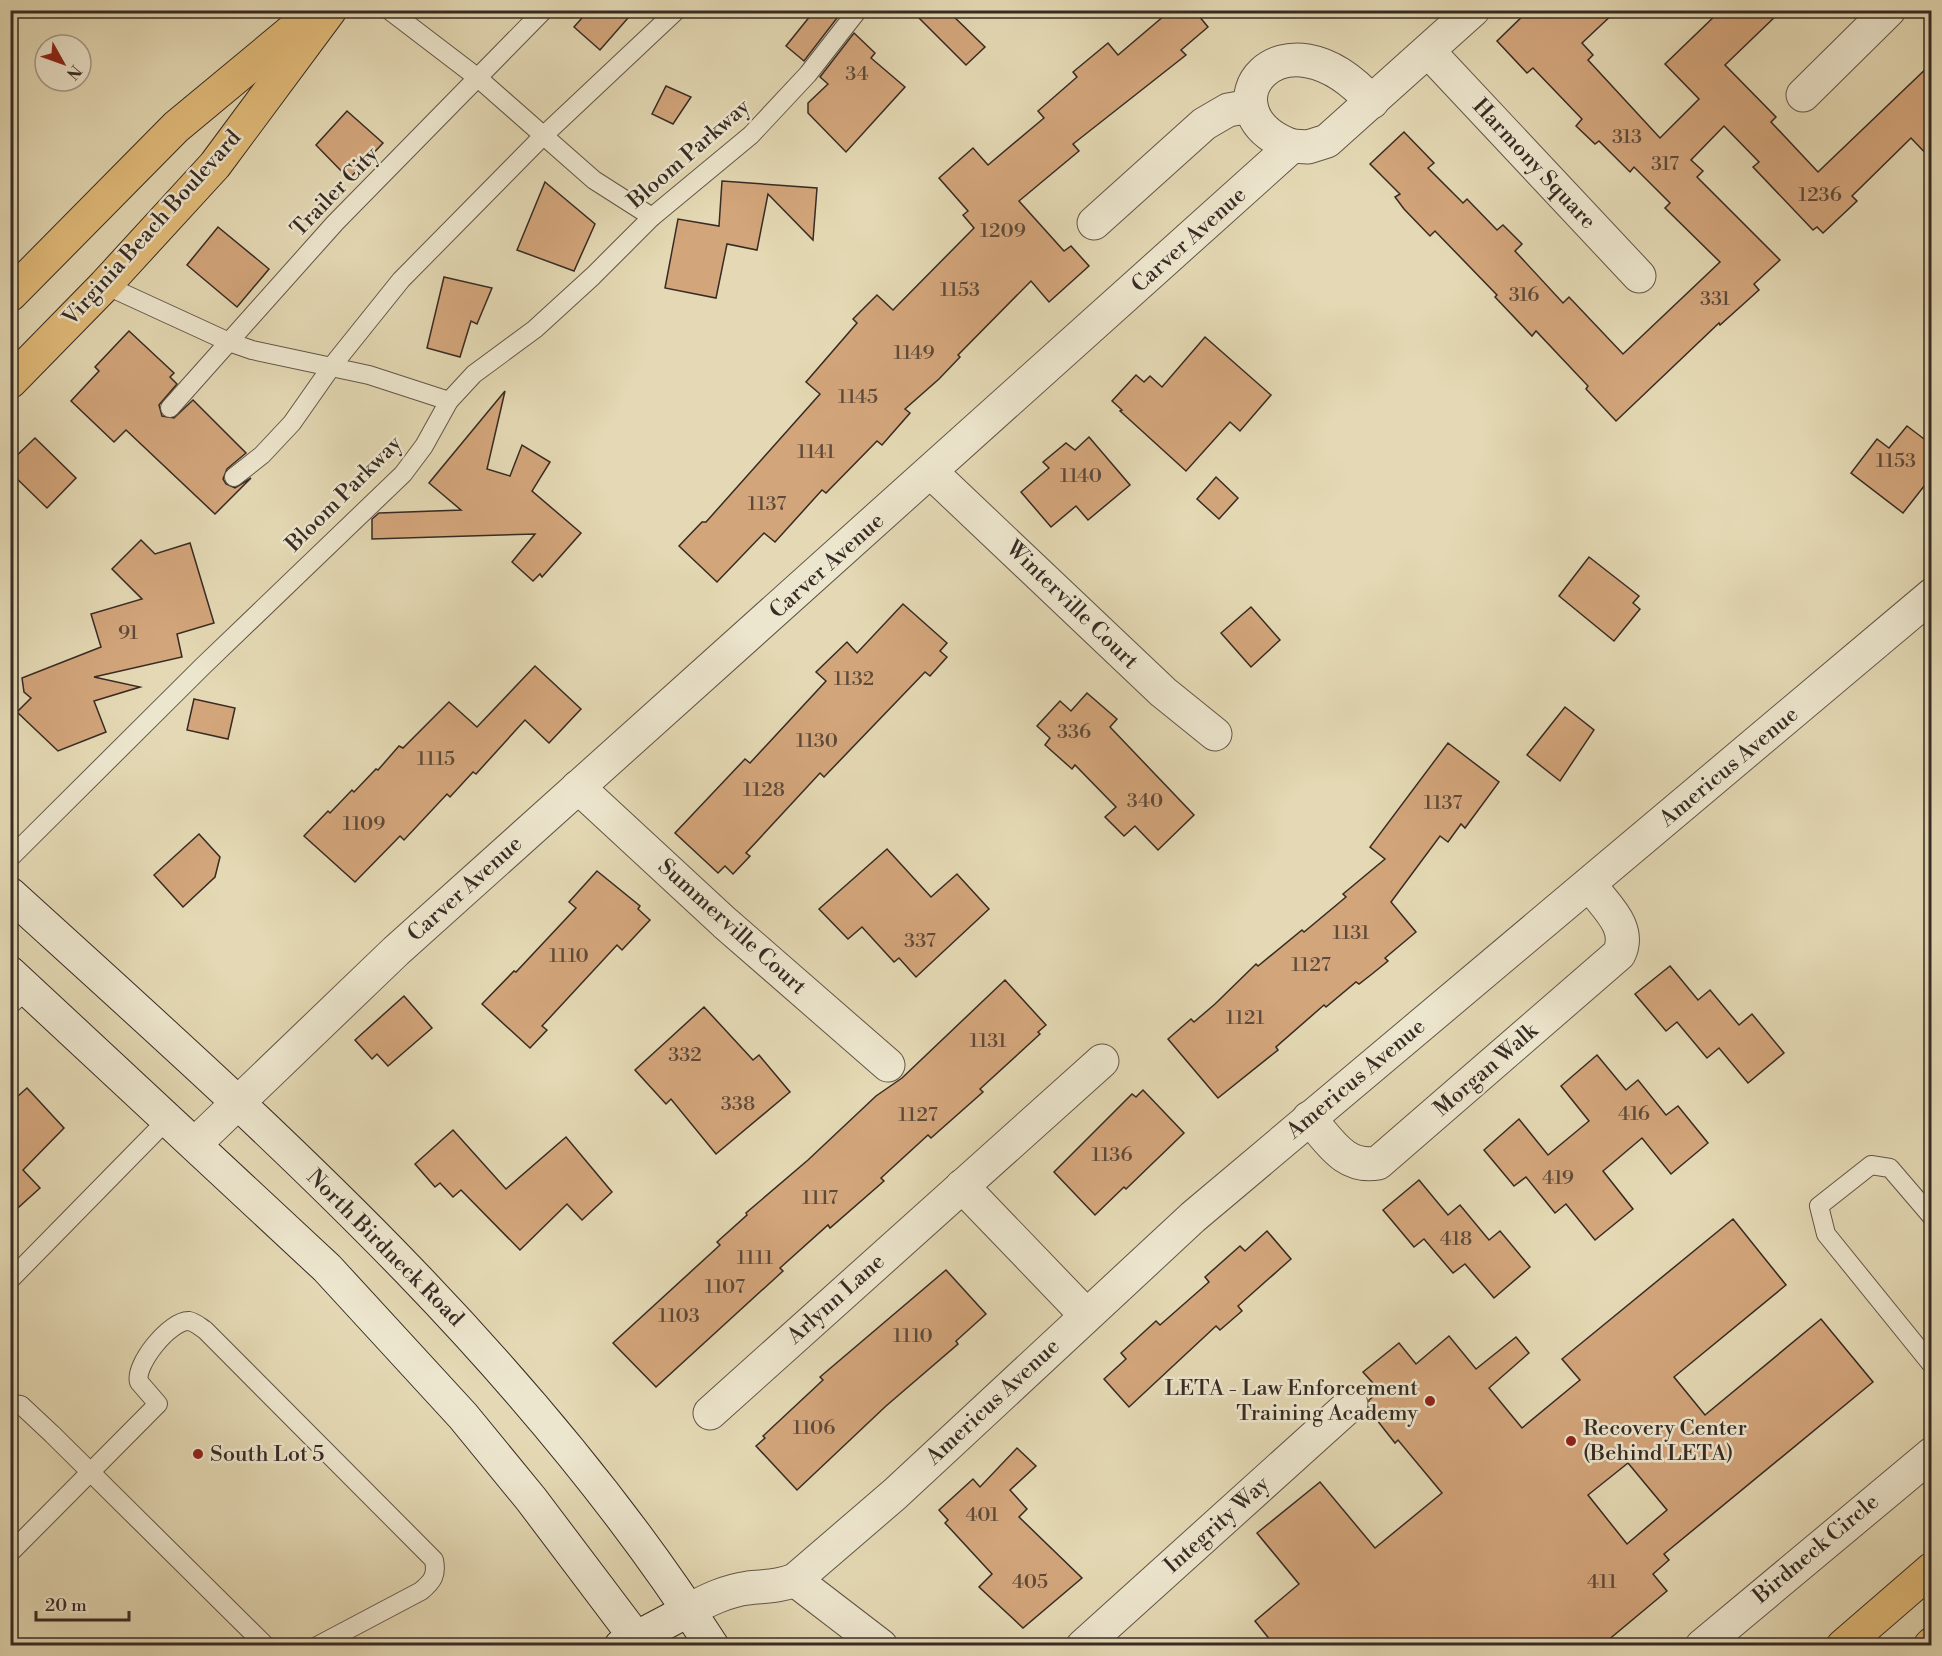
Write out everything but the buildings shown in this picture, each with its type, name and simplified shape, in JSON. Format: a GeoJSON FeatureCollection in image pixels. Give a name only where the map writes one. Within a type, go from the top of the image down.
{"type":"FeatureCollection","features":[{"type":"Feature","properties":{"kind":"main road","name":"Virginia Beach Boulevard"},"geometry":{"type":"LineString","coordinates":[[10,295],[176,127],[317,10]]}},
{"type":"Feature","properties":{"kind":"main road","name":"Virginia Beach Boulevard"},"geometry":{"type":"LineString","coordinates":[[10,382],[105,285],[215,165],[330,10]]}},
{"type":"Feature","properties":{"kind":"main road"},"geometry":{"type":"LineString","coordinates":[[1843,1646],[1932,1569]]}},
{"type":"Feature","properties":{"kind":"street"},"geometry":{"type":"LineString","coordinates":[[1372,102],[1356,82],[1336,65],[1306,54],[1288,53],[1271,61],[1258,74],[1251,91],[1251,106],[1259,126],[1274,139],[1292,146],[1308,147],[1327,141],[1372,102],[1429,52],[1473,10]]}},
{"type":"Feature","properties":{"kind":"street"},"geometry":{"type":"LineString","coordinates":[[1803,95],[1889,10]]}},
{"type":"Feature","properties":{"kind":"street","name":"Harmony Square"},"geometry":{"type":"LineString","coordinates":[[1429,52],[1639,276]]}},
{"type":"Feature","properties":{"kind":"street"},"geometry":{"type":"LineString","coordinates":[[1094,223],[1204,124],[1228,110],[1251,106]]}},
{"type":"Feature","properties":{"kind":"street","name":"Carver Avenue"},"geometry":{"type":"LineString","coordinates":[[195,1144],[396,951],[932,473],[1292,146]]}},
{"type":"Feature","properties":{"kind":"street","name":"Winterville Court"},"geometry":{"type":"LineString","coordinates":[[932,473],[1163,692],[1215,734]]}},
{"type":"Feature","properties":{"kind":"street","name":"Americus Avenue"},"geometry":{"type":"LineString","coordinates":[[795,1580],[896,1494],[1193,1217],[1932,595]]}},
{"type":"Feature","properties":{"kind":"street","name":"Summerville Court"},"geometry":{"type":"LineString","coordinates":[[578,787],[725,923],[888,1065]]}},
{"type":"Feature","properties":{"kind":"street","name":"Morgan Walk"},"geometry":{"type":"LineString","coordinates":[[1309,1118],[1348,1160],[1363,1166],[1378,1163],[1619,954],[1624,944],[1623,929],[1590,885]]}},
{"type":"Feature","properties":{"kind":"street","name":"North Birdneck Road"},"geometry":{"type":"LineString","coordinates":[[10,894],[239,1102],[370,1228],[462,1325],[584,1468],[689,1610],[712,1646]]}},
{"type":"Feature","properties":{"kind":"street"},"geometry":{"type":"LineString","coordinates":[[16,989],[168,1119],[327,1268],[463,1416],[531,1499],[633,1643],[717,1595],[748,1588],[775,1587],[795,1580],[881,1646]]}},
{"type":"Feature","properties":{"kind":"street","name":"Arlynn Lane"},"geometry":{"type":"LineString","coordinates":[[710,1413],[1101,1061]]}},
{"type":"Feature","properties":{"kind":"street"},"geometry":{"type":"LineString","coordinates":[[962,1186],[1086,1315]]}},
{"type":"Feature","properties":{"kind":"street","name":"Integrity Way"},"geometry":{"type":"LineString","coordinates":[[1083,1646],[1351,1404]]}},
{"type":"Feature","properties":{"kind":"street","name":"Birdneck Circle"},"geometry":{"type":"LineString","coordinates":[[1702,1646],[1932,1454]]}},
{"type":"Feature","properties":{"kind":"lane"},"geometry":{"type":"LineString","coordinates":[[389,10],[478,78],[594,180],[652,217]]}},
{"type":"Feature","properties":{"kind":"lane","name":"Trailer City"},"geometry":{"type":"LineString","coordinates":[[170,408],[335,223],[544,10]]}},
{"type":"Feature","properties":{"kind":"lane"},"geometry":{"type":"LineString","coordinates":[[234,477],[262,455],[292,423],[332,366],[401,280],[543,137],[677,10]]}},
{"type":"Feature","properties":{"kind":"lane","name":"Bloom Parkway"},"geometry":{"type":"LineString","coordinates":[[10,858],[203,666],[403,474],[424,446],[449,401],[474,374],[535,329],[593,276],[652,217],[751,135],[808,74],[858,10]]}},
{"type":"Feature","properties":{"kind":"lane"},"geometry":{"type":"LineString","coordinates":[[105,285],[252,350],[332,366],[449,401]]}},
{"type":"Feature","properties":{"kind":"lane"},"geometry":{"type":"LineString","coordinates":[[10,1280],[168,1119]]}},
{"type":"Feature","properties":{"kind":"lane"},"geometry":{"type":"LineString","coordinates":[[1932,1217],[1890,1167],[1871,1164],[1820,1206],[1826,1234],[1932,1365]]}},
{"type":"Feature","properties":{"kind":"lane"},"geometry":{"type":"LineString","coordinates":[[10,1553],[158,1404],[142,1388],[137,1376],[145,1358],[179,1323],[189,1321],[205,1330],[434,1560],[436,1571],[432,1582],[421,1591],[317,1646]]}},
{"type":"Feature","properties":{"kind":"lane"},"geometry":{"type":"LineString","coordinates":[[10,1403],[21,1405],[92,1472],[266,1646]]}},
{"type":"Feature","properties":{"kind":"place","name":"LETA - Law Enforcement Training Academy"},"geometry":{"type":"Point","coordinates":[1430,1401]}},
{"type":"Feature","properties":{"kind":"place","name":"Recovery Center (Behind LETA)"},"geometry":{"type":"Point","coordinates":[1571,1441]}},
{"type":"Feature","properties":{"kind":"place","name":"South Lot 5"},"geometry":{"type":"Point","coordinates":[198,1454]}}]}
